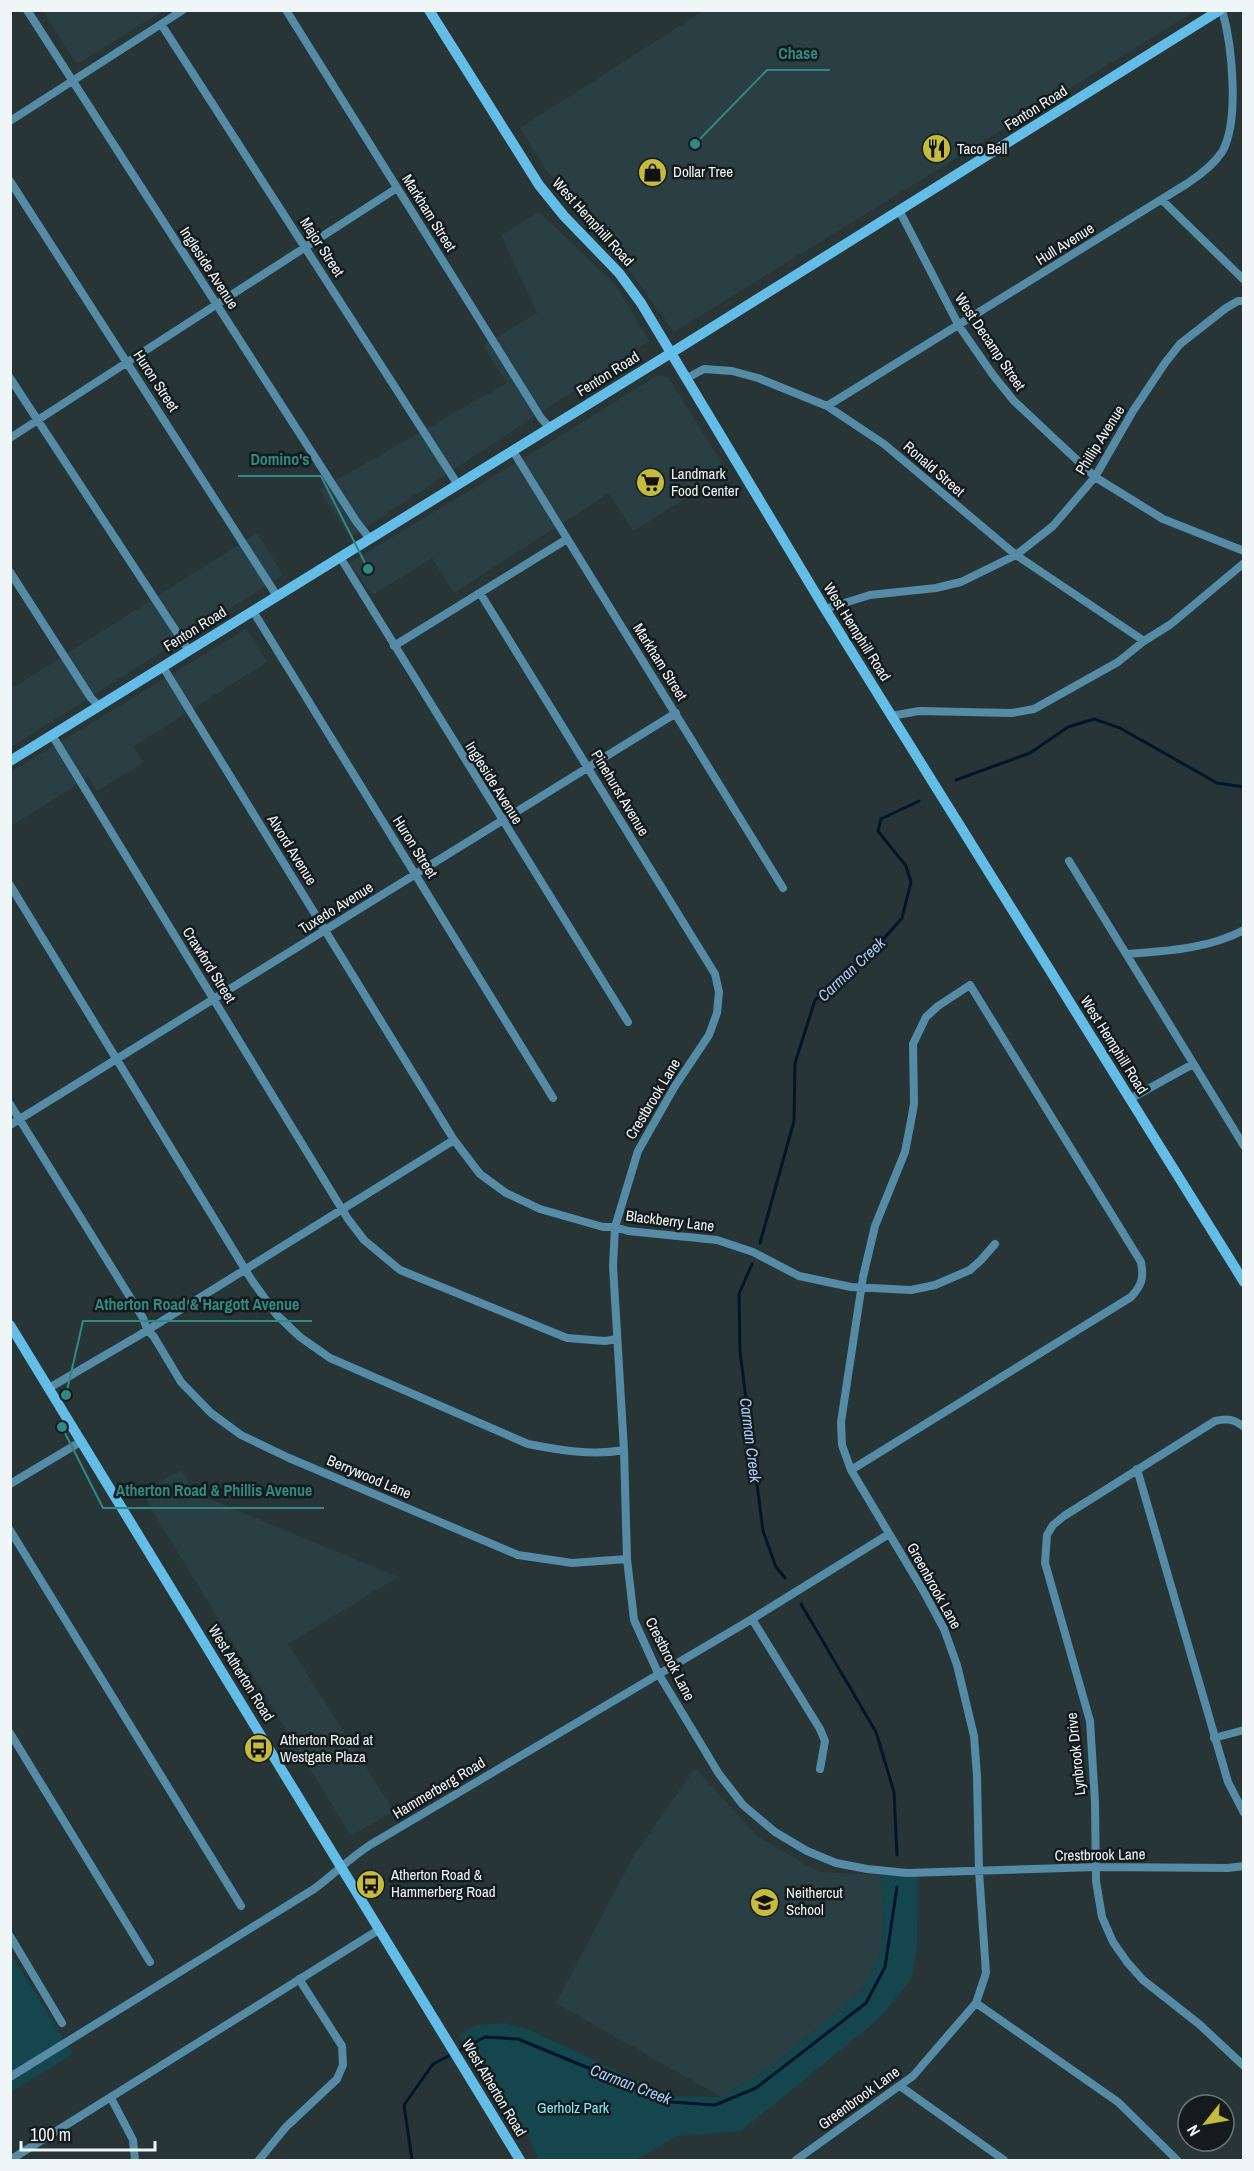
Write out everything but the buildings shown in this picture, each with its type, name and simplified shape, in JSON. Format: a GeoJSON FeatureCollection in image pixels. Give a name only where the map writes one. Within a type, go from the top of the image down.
{"type":"FeatureCollection","features":[{"type":"Feature","properties":{"kind":"street","name":"Ingleside Avenue"},"geometry":{"type":"LineString","coordinates":[[27,10],[370,539]]}},
{"type":"Feature","properties":{"kind":"street"},"geometry":{"type":"LineString","coordinates":[[10,121],[183,10]]}},
{"type":"Feature","properties":{"kind":"street","name":"Markham Street"},"geometry":{"type":"LineString","coordinates":[[286,10],[541,418],[550,428]]}},
{"type":"Feature","properties":{"kind":"street","name":"West Hemphill Road"},"geometry":{"type":"LineString","coordinates":[[429,10],[538,185],[564,216],[619,273],[671,353],[825,609],[1244,1282]]}},
{"type":"Feature","properties":{"kind":"street","name":"Fenton Road"},"geometry":{"type":"LineString","coordinates":[[10,760],[513,451],[1221,10]]}},
{"type":"Feature","properties":{"kind":"street","name":"Hull Avenue"},"geometry":{"type":"LineString","coordinates":[[827,406],[1162,200],[1204,171],[1224,147],[1232,108],[1233,77],[1230,50],[1221,10]]}},
{"type":"Feature","properties":{"kind":"street","name":"Major Street"},"geometry":{"type":"LineString","coordinates":[[161,24],[458,484]]}},
{"type":"Feature","properties":{"kind":"street","name":"Huron Street"},"geometry":{"type":"LineString","coordinates":[[10,181],[277,596]]}},
{"type":"Feature","properties":{"kind":"street"},"geometry":{"type":"LineString","coordinates":[[10,438],[397,188]]}},
{"type":"Feature","properties":{"kind":"street"},"geometry":{"type":"LineString","coordinates":[[1162,200],[1244,280]]}},
{"type":"Feature","properties":{"kind":"street","name":"West Decamp Street"},"geometry":{"type":"LineString","coordinates":[[900,210],[959,326],[1014,401],[1095,477],[1163,519],[1244,551]]}},
{"type":"Feature","properties":{"kind":"street","name":"Phillip Avenue"},"geometry":{"type":"LineString","coordinates":[[825,609],[870,595],[936,588],[961,582],[1016,555],[1053,526],[1095,477],[1133,411],[1180,344],[1226,308],[1244,300]]}},
{"type":"Feature","properties":{"kind":"street","name":"Ronald Street"},"geometry":{"type":"LineString","coordinates":[[687,378],[704,369],[732,371],[758,378],[827,406],[884,444],[1016,555],[1144,641]]}},
{"type":"Feature","properties":{"kind":"street"},"geometry":{"type":"LineString","coordinates":[[10,378],[189,651]]}},
{"type":"Feature","properties":{"kind":"street","name":"Markham Street"},"geometry":{"type":"LineString","coordinates":[[513,451],[783,888]]}},
{"type":"Feature","properties":{"kind":"street"},"geometry":{"type":"LineString","coordinates":[[394,646],[567,539]]}},
{"type":"Feature","properties":{"kind":"street","name":"Ingleside Avenue"},"geometry":{"type":"LineString","coordinates":[[340,557],[628,1022]]}},
{"type":"Feature","properties":{"kind":"street"},"geometry":{"type":"LineString","coordinates":[[891,716],[919,711],[1012,712],[1034,709],[1118,662],[1144,641],[1171,624],[1244,563]]}},
{"type":"Feature","properties":{"kind":"street"},"geometry":{"type":"LineString","coordinates":[[10,572],[91,698],[99,706]]}},
{"type":"Feature","properties":{"kind":"street","name":"Pinehurst Avenue"},"geometry":{"type":"LineString","coordinates":[[480,592],[715,974],[719,992],[717,1013]]}},
{"type":"Feature","properties":{"kind":"street","name":"Huron Street"},"geometry":{"type":"LineString","coordinates":[[253,611],[553,1098]]}},
{"type":"Feature","properties":{"kind":"street","name":"Alvord Avenue"},"geometry":{"type":"LineString","coordinates":[[163,667],[454,1140]]}},
{"type":"Feature","properties":{"kind":"street","name":"Tuxedo Avenue"},"geometry":{"type":"LineString","coordinates":[[10,1125],[676,713]]}},
{"type":"Feature","properties":{"kind":"street","name":"Crawford Street"},"geometry":{"type":"LineString","coordinates":[[52,735],[348,1219],[364,1240],[400,1270],[567,1338],[605,1341],[617,1339]]}},
{"type":"Feature","properties":{"kind":"street"},"geometry":{"type":"LineString","coordinates":[[1069,861],[1244,1146]]}},
{"type":"Feature","properties":{"kind":"street"},"geometry":{"type":"LineString","coordinates":[[10,885],[246,1269],[276,1314],[300,1337],[330,1358],[528,1443],[561,1450],[610,1453],[624,1450]]}},
{"type":"Feature","properties":{"kind":"street"},"geometry":{"type":"LineString","coordinates":[[1127,954],[1187,948],[1216,942],[1243,932]]}},
{"type":"Feature","properties":{"kind":"street","name":"Greenbrook Lane"},"geometry":{"type":"LineString","coordinates":[[795,2160],[913,2076],[976,2003],[987,1972],[979,1871],[974,1736],[957,1665],[944,1629],[851,1470],[842,1445],[841,1422],[875,1226],[905,1152],[914,1104],[913,1044],[926,1017],[938,1006],[970,985],[1141,1263],[1143,1279],[1140,1287],[1131,1297],[851,1470]]}},
{"type":"Feature","properties":{"kind":"street","name":"Crestbrook Lane"},"geometry":{"type":"LineString","coordinates":[[717,1013],[709,1035],[675,1086],[638,1151],[615,1227],[613,1266],[624,1450],[627,1560],[634,1620],[658,1673],[719,1774],[743,1805],[775,1832],[807,1851],[836,1863],[857,1867],[907,1873],[1097,1867],[1228,1868],[1244,1866]]}},
{"type":"Feature","properties":{"kind":"street"},"geometry":{"type":"LineString","coordinates":[[1130,1099],[1193,1064]]}},
{"type":"Feature","properties":{"kind":"street","name":"Berrywood Lane"},"geometry":{"type":"LineString","coordinates":[[10,1104],[181,1382],[211,1413],[240,1435],[518,1555],[572,1563],[627,1560]]}},
{"type":"Feature","properties":{"kind":"street"},"geometry":{"type":"LineString","coordinates":[[49,1388],[454,1140]]}},
{"type":"Feature","properties":{"kind":"street","name":"Blackberry Lane"},"geometry":{"type":"LineString","coordinates":[[454,1140],[480,1174],[506,1192],[540,1209],[603,1227],[717,1240],[753,1252],[799,1276],[851,1287],[872,1290],[911,1290],[935,1286],[969,1270],[994,1244]]}},
{"type":"Feature","properties":{"kind":"street","name":"West Atherton Road"},"geometry":{"type":"LineString","coordinates":[[10,1325],[520,2160]]}},
{"type":"Feature","properties":{"kind":"street","name":"Lynbrook Drive"},"geometry":{"type":"LineString","coordinates":[[1244,1427],[1233,1419],[1215,1422],[1137,1469],[1053,1525],[1047,1535],[1045,1547],[1045,1563],[1090,1721],[1096,1881],[1101,1917],[1113,1942],[1143,1980],[1199,2024],[1244,2066]]}},
{"type":"Feature","properties":{"kind":"street"},"geometry":{"type":"LineString","coordinates":[[10,1484],[82,1441]]}},
{"type":"Feature","properties":{"kind":"street"},"geometry":{"type":"LineString","coordinates":[[1137,1469],[1227,1782],[1244,1814]]}},
{"type":"Feature","properties":{"kind":"street"},"geometry":{"type":"LineString","coordinates":[[10,1530],[241,1906]]}},
{"type":"Feature","properties":{"kind":"street","name":"Hammerberg Road"},"geometry":{"type":"LineString","coordinates":[[10,2077],[314,1889],[370,1845],[752,1619],[890,1534]]}},
{"type":"Feature","properties":{"kind":"street"},"geometry":{"type":"LineString","coordinates":[[752,1619],[820,1729],[825,1741],[820,1768]]}},
{"type":"Feature","properties":{"kind":"street"},"geometry":{"type":"LineString","coordinates":[[1214,1738],[1244,1730]]}},
{"type":"Feature","properties":{"kind":"street"},"geometry":{"type":"LineString","coordinates":[[10,1733],[150,1962]]}},
{"type":"Feature","properties":{"kind":"street"},"geometry":{"type":"LineString","coordinates":[[10,2160],[380,1929]]}},
{"type":"Feature","properties":{"kind":"street"},"geometry":{"type":"LineString","coordinates":[[10,1936],[62,2023]]}},
{"type":"Feature","properties":{"kind":"street"},"geometry":{"type":"LineString","coordinates":[[259,2160],[286,2127],[337,2079],[343,2065],[342,2046],[299,1979]]}},
{"type":"Feature","properties":{"kind":"street"},"geometry":{"type":"LineString","coordinates":[[976,2003],[1118,2102],[1177,2160]]}},
{"type":"Feature","properties":{"kind":"street"},"geometry":{"type":"LineString","coordinates":[[900,2086],[1004,2160]]}},
{"type":"Feature","properties":{"kind":"street"},"geometry":{"type":"LineString","coordinates":[[111,2098],[134,2140],[135,2160]]}},
{"type":"Feature","properties":{"kind":"shaded area"},"geometry":{"type":"Polygon","coordinates":[[[43,11],[163,11],[77,64],[43,11]]]}},
{"type":"Feature","properties":{"kind":"shaded area"},"geometry":{"type":"Polygon","coordinates":[[[703,11],[1195,11],[674,332],[605,237],[547,171],[520,128],[703,11]]]}},
{"type":"Feature","properties":{"kind":"shaded area"},"geometry":{"type":"Polygon","coordinates":[[[539,212],[615,284],[649,341],[351,537],[319,490],[507,383],[483,346],[537,313],[501,235],[539,212]]]}},
{"type":"Feature","properties":{"kind":"shaded area"},"geometry":{"type":"Polygon","coordinates":[[[658,375],[668,377],[727,472],[633,531],[609,493],[454,593],[432,558],[373,595],[349,563],[567,432],[658,375]]]}},
{"type":"Feature","properties":{"kind":"shaded area"},"geometry":{"type":"Polygon","coordinates":[[[257,533],[283,575],[11,747],[11,689],[257,533]]]}},
{"type":"Feature","properties":{"kind":"shaded area"},"geometry":{"type":"Polygon","coordinates":[[[246,629],[267,662],[134,746],[143,763],[97,791],[89,777],[11,826],[11,772],[246,629]]]}},
{"type":"Feature","properties":{"kind":"shaded area"},"geometry":{"type":"Polygon","coordinates":[[[182,1470],[195,1493],[398,1577],[288,1644],[394,1811],[351,1836],[141,1492],[182,1470]]]}},
{"type":"Feature","properties":{"kind":"shaded area"},"geometry":{"type":"Polygon","coordinates":[[[695,1768],[758,1837],[819,1872],[881,1875],[882,1949],[863,1990],[768,2070],[721,2097],[556,2003],[633,1857],[695,1768]]]}},
{"type":"Feature","properties":{"kind":"green space","name":"Gerholz Park"},"geometry":{"type":"Polygon","coordinates":[[[881,1875],[918,1876],[917,1945],[912,1978],[880,2018],[741,2131],[678,2136],[635,2160],[539,2160],[526,2131],[489,2085],[459,2035],[477,2025],[505,2023],[532,2031],[669,2096],[721,2097],[768,2070],[863,1990],[882,1949],[881,1875]]]}},
{"type":"Feature","properties":{"kind":"green space"},"geometry":{"type":"Polygon","coordinates":[[[10,1952],[73,2054],[11,2092],[10,2092],[10,1952]]]}},
{"type":"Feature","properties":{"kind":"waterway","name":"Carman Creek"},"geometry":{"type":"LineString","coordinates":[[956,780],[1030,753],[1068,727],[1094,719],[1120,728],[1217,783],[1244,787]]}},
{"type":"Feature","properties":{"kind":"waterway","name":"Carman Creek"},"geometry":{"type":"LineString","coordinates":[[760,1243],[794,1121],[795,1063],[815,1000],[872,952],[902,918],[911,882],[906,866],[878,831],[881,819],[919,801]]}},
{"type":"Feature","properties":{"kind":"waterway","name":"Carman Creek"},"geometry":{"type":"LineString","coordinates":[[752,1264],[739,1294],[740,1352],[763,1531],[776,1567],[785,1578]]}},
{"type":"Feature","properties":{"kind":"waterway","name":"Carman Creek"},"geometry":{"type":"LineString","coordinates":[[801,1604],[876,1732],[894,1792],[897,1855]]}},
{"type":"Feature","properties":{"kind":"waterway","name":"Carman Creek"},"geometry":{"type":"LineString","coordinates":[[412,2160],[404,2105],[433,2064],[485,2037],[518,2039],[671,2102],[715,2105],[756,2088],[866,2003],[885,1967],[897,1887]]}},
{"type":"Feature","properties":{"kind":"place","name":"Chase"},"geometry":{"type":"Point","coordinates":[695,144]}},
{"type":"Feature","properties":{"kind":"place","name":"Taco Bell"},"geometry":{"type":"Point","coordinates":[936,149]}},
{"type":"Feature","properties":{"kind":"place","name":"Dollar Tree"},"geometry":{"type":"Point","coordinates":[652,172]}},
{"type":"Feature","properties":{"kind":"place","name":"Landmark Food Center"},"geometry":{"type":"Point","coordinates":[650,483]}},
{"type":"Feature","properties":{"kind":"place","name":"Domino's"},"geometry":{"type":"Point","coordinates":[368,569]}},
{"type":"Feature","properties":{"kind":"place","name":"Atherton Road & Hargott Avenue"},"geometry":{"type":"Point","coordinates":[66,1395]}},
{"type":"Feature","properties":{"kind":"place","name":"Atherton Road & Phillis Avenue"},"geometry":{"type":"Point","coordinates":[62,1427]}},
{"type":"Feature","properties":{"kind":"place","name":"Atherton Road at Westgate Plaza"},"geometry":{"type":"Point","coordinates":[259,1749]}},
{"type":"Feature","properties":{"kind":"place","name":"Atherton Road & Hammerberg Road"},"geometry":{"type":"Point","coordinates":[370,1884]}},
{"type":"Feature","properties":{"kind":"place","name":"Neithercut School"},"geometry":{"type":"Point","coordinates":[765,1902]}}]}
